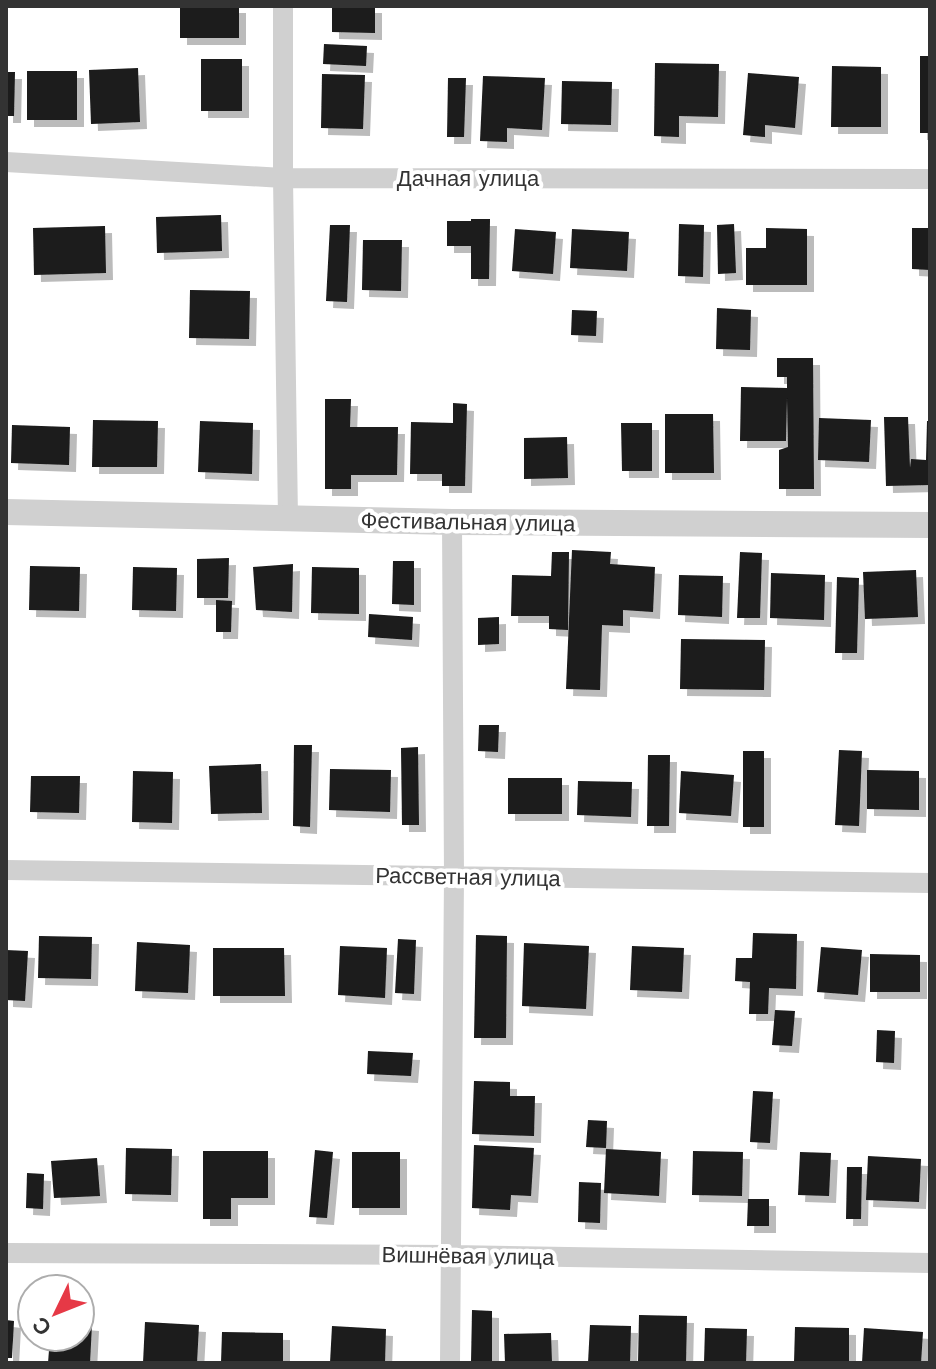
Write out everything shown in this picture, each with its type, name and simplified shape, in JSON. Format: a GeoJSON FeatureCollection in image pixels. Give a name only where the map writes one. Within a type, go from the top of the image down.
{"type":"FeatureCollection","features":[{"type":"Feature","properties":{"kind":"street"},"geometry":{"type":"LineString","coordinates":[[283,6],[288,519]]}},
{"type":"Feature","properties":{"kind":"street","name":"Дачная улица"},"geometry":{"type":"LineString","coordinates":[[6,162],[283,178],[930,179]]}},
{"type":"Feature","properties":{"kind":"street","name":"Фестивальная улица"},"geometry":{"type":"LineString","coordinates":[[6,512],[452,522],[930,525]]}},
{"type":"Feature","properties":{"kind":"street"},"geometry":{"type":"LineString","coordinates":[[450,1363],[454,877],[452,522]]}},
{"type":"Feature","properties":{"kind":"street","name":"Рассветная улица"},"geometry":{"type":"LineString","coordinates":[[6,870],[930,883]]}},
{"type":"Feature","properties":{"kind":"street","name":"Вишнёвая улица"},"geometry":{"type":"LineString","coordinates":[[6,1253],[452,1255],[930,1263]]}},
{"type":"Feature","properties":{"kind":"building"},"geometry":{"type":"Polygon","coordinates":[[[180,6],[239,6],[239,38],[180,38],[180,6]]]}},
{"type":"Feature","properties":{"kind":"building"},"geometry":{"type":"Polygon","coordinates":[[[332,6],[375,6],[375,33],[332,32],[332,6]]]}},
{"type":"Feature","properties":{"kind":"building"},"geometry":{"type":"Polygon","coordinates":[[[324,44],[367,46],[366,66],[323,64],[324,44]]]}},
{"type":"Feature","properties":{"kind":"building"},"geometry":{"type":"Polygon","coordinates":[[[920,56],[930,56],[930,133],[920,133],[920,56]]]}},
{"type":"Feature","properties":{"kind":"building"},"geometry":{"type":"Polygon","coordinates":[[[201,59],[242,59],[242,111],[201,111],[201,59]]]}},
{"type":"Feature","properties":{"kind":"building"},"geometry":{"type":"Polygon","coordinates":[[[655,63],[719,64],[718,117],[679,116],[679,137],[654,136],[655,63]]]}},
{"type":"Feature","properties":{"kind":"building"},"geometry":{"type":"Polygon","coordinates":[[[832,66],[881,67],[881,127],[831,127],[832,66]]]}},
{"type":"Feature","properties":{"kind":"building"},"geometry":{"type":"Polygon","coordinates":[[[138,68],[140,122],[91,124],[89,70],[138,68]]]}},
{"type":"Feature","properties":{"kind":"building"},"geometry":{"type":"Polygon","coordinates":[[[27,71],[77,71],[77,120],[27,120],[27,71]]]}},
{"type":"Feature","properties":{"kind":"building"},"geometry":{"type":"Polygon","coordinates":[[[6,72],[15,72],[14,116],[6,116],[6,72]]]}},
{"type":"Feature","properties":{"kind":"building"},"geometry":{"type":"Polygon","coordinates":[[[748,73],[799,77],[795,128],[765,125],[765,137],[743,135],[748,73]]]}},
{"type":"Feature","properties":{"kind":"building"},"geometry":{"type":"Polygon","coordinates":[[[322,74],[365,75],[363,129],[321,128],[322,74]]]}},
{"type":"Feature","properties":{"kind":"building"},"geometry":{"type":"Polygon","coordinates":[[[483,76],[545,78],[542,130],[507,128],[507,142],[480,141],[483,76]]]}},
{"type":"Feature","properties":{"kind":"building"},"geometry":{"type":"Polygon","coordinates":[[[448,78],[466,78],[464,137],[447,137],[448,78]]]}},
{"type":"Feature","properties":{"kind":"building"},"geometry":{"type":"Polygon","coordinates":[[[562,81],[612,82],[611,125],[561,124],[562,81]]]}},
{"type":"Feature","properties":{"kind":"building"},"geometry":{"type":"Polygon","coordinates":[[[221,215],[222,251],[157,253],[156,217],[221,215]]]}},
{"type":"Feature","properties":{"kind":"building"},"geometry":{"type":"Polygon","coordinates":[[[490,219],[489,279],[471,279],[471,246],[447,246],[447,221],[490,219]]]}},
{"type":"Feature","properties":{"kind":"building"},"geometry":{"type":"Polygon","coordinates":[[[679,224],[704,225],[703,277],[678,276],[679,224]]]}},
{"type":"Feature","properties":{"kind":"building"},"geometry":{"type":"Polygon","coordinates":[[[734,224],[736,273],[718,274],[717,225],[734,224]]]}},
{"type":"Feature","properties":{"kind":"building"},"geometry":{"type":"Polygon","coordinates":[[[330,225],[350,225],[347,302],[326,301],[330,225]]]}},
{"type":"Feature","properties":{"kind":"building"},"geometry":{"type":"Polygon","coordinates":[[[105,226],[106,273],[34,275],[33,228],[105,226]]]}},
{"type":"Feature","properties":{"kind":"building"},"geometry":{"type":"Polygon","coordinates":[[[766,228],[807,229],[807,285],[746,285],[746,248],[766,248],[766,228]]]}},
{"type":"Feature","properties":{"kind":"building"},"geometry":{"type":"Polygon","coordinates":[[[912,228],[930,228],[930,270],[912,269],[912,228]]]}},
{"type":"Feature","properties":{"kind":"building"},"geometry":{"type":"Polygon","coordinates":[[[515,229],[556,232],[553,274],[512,271],[515,229]]]}},
{"type":"Feature","properties":{"kind":"building"},"geometry":{"type":"Polygon","coordinates":[[[572,229],[629,232],[627,271],[570,268],[572,229]]]}},
{"type":"Feature","properties":{"kind":"building"},"geometry":{"type":"Polygon","coordinates":[[[363,240],[402,240],[401,291],[362,290],[363,240]]]}},
{"type":"Feature","properties":{"kind":"building"},"geometry":{"type":"Polygon","coordinates":[[[190,290],[250,291],[249,339],[189,338],[190,290]]]}},
{"type":"Feature","properties":{"kind":"building"},"geometry":{"type":"Polygon","coordinates":[[[717,308],[751,310],[750,350],[716,349],[717,308]]]}},
{"type":"Feature","properties":{"kind":"building"},"geometry":{"type":"Polygon","coordinates":[[[572,310],[597,311],[596,336],[571,335],[572,310]]]}},
{"type":"Feature","properties":{"kind":"building"},"geometry":{"type":"Polygon","coordinates":[[[777,358],[813,358],[814,489],[779,489],[779,450],[788,447],[787,398],[786,441],[740,441],[741,387],[787,388],[787,377],[777,377],[777,358]]]}},
{"type":"Feature","properties":{"kind":"building"},"geometry":{"type":"Polygon","coordinates":[[[325,399],[351,399],[350,427],[398,427],[397,475],[351,475],[351,489],[325,489],[325,399]]]}},
{"type":"Feature","properties":{"kind":"building"},"geometry":{"type":"Polygon","coordinates":[[[453,403],[467,404],[465,486],[442,486],[442,474],[410,474],[411,422],[453,423],[453,403]]]}},
{"type":"Feature","properties":{"kind":"building"},"geometry":{"type":"Polygon","coordinates":[[[665,414],[713,414],[714,473],[665,473],[665,414]]]}},
{"type":"Feature","properties":{"kind":"building"},"geometry":{"type":"Polygon","coordinates":[[[884,417],[908,417],[910,468],[911,459],[926,460],[927,421],[930,421],[930,485],[886,486],[884,417]]]}},
{"type":"Feature","properties":{"kind":"building"},"geometry":{"type":"Polygon","coordinates":[[[819,418],[871,420],[869,462],[818,460],[819,418]]]}},
{"type":"Feature","properties":{"kind":"building"},"geometry":{"type":"Polygon","coordinates":[[[93,420],[158,421],[157,467],[92,467],[93,420]]]}},
{"type":"Feature","properties":{"kind":"building"},"geometry":{"type":"Polygon","coordinates":[[[200,421],[253,423],[252,474],[198,472],[200,421]]]}},
{"type":"Feature","properties":{"kind":"building"},"geometry":{"type":"Polygon","coordinates":[[[621,423],[652,423],[652,471],[622,471],[621,423]]]}},
{"type":"Feature","properties":{"kind":"building"},"geometry":{"type":"Polygon","coordinates":[[[12,425],[70,427],[69,465],[11,463],[12,425]]]}},
{"type":"Feature","properties":{"kind":"building"},"geometry":{"type":"Polygon","coordinates":[[[567,437],[568,478],[524,479],[524,438],[567,437]]]}},
{"type":"Feature","properties":{"kind":"building"},"geometry":{"type":"Polygon","coordinates":[[[572,550],[611,552],[610,564],[655,567],[653,612],[623,610],[623,626],[602,625],[600,690],[566,689],[572,550]]]}},
{"type":"Feature","properties":{"kind":"building"},"geometry":{"type":"Polygon","coordinates":[[[552,552],[569,552],[568,630],[549,629],[549,616],[511,616],[512,575],[551,576],[552,552]]]}},
{"type":"Feature","properties":{"kind":"building"},"geometry":{"type":"Polygon","coordinates":[[[740,552],[762,553],[760,618],[737,618],[740,552]]]}},
{"type":"Feature","properties":{"kind":"building"},"geometry":{"type":"Polygon","coordinates":[[[229,558],[228,598],[197,598],[197,559],[229,558]]]}},
{"type":"Feature","properties":{"kind":"building"},"geometry":{"type":"Polygon","coordinates":[[[393,561],[414,561],[414,605],[392,604],[393,561]]]}},
{"type":"Feature","properties":{"kind":"building"},"geometry":{"type":"Polygon","coordinates":[[[293,564],[292,612],[256,610],[253,567],[293,564]]]}},
{"type":"Feature","properties":{"kind":"building"},"geometry":{"type":"Polygon","coordinates":[[[30,566],[80,567],[79,611],[29,610],[30,566]]]}},
{"type":"Feature","properties":{"kind":"building"},"geometry":{"type":"Polygon","coordinates":[[[133,567],[177,568],[176,611],[132,610],[133,567]]]}},
{"type":"Feature","properties":{"kind":"building"},"geometry":{"type":"Polygon","coordinates":[[[312,567],[359,568],[359,614],[311,613],[312,567]]]}},
{"type":"Feature","properties":{"kind":"building"},"geometry":{"type":"Polygon","coordinates":[[[916,570],[918,617],[865,619],[863,572],[916,570]]]}},
{"type":"Feature","properties":{"kind":"building"},"geometry":{"type":"Polygon","coordinates":[[[771,573],[825,575],[824,620],[770,618],[771,573]]]}},
{"type":"Feature","properties":{"kind":"building"},"geometry":{"type":"Polygon","coordinates":[[[679,575],[723,576],[722,617],[678,615],[679,575]]]}},
{"type":"Feature","properties":{"kind":"building"},"geometry":{"type":"Polygon","coordinates":[[[837,577],[859,578],[857,653],[835,653],[837,577]]]}},
{"type":"Feature","properties":{"kind":"building"},"geometry":{"type":"Polygon","coordinates":[[[216,600],[232,601],[231,632],[216,632],[216,600]]]}},
{"type":"Feature","properties":{"kind":"building"},"geometry":{"type":"Polygon","coordinates":[[[369,614],[413,617],[412,640],[368,637],[369,614]]]}},
{"type":"Feature","properties":{"kind":"building"},"geometry":{"type":"Polygon","coordinates":[[[499,617],[499,644],[478,645],[478,618],[499,617]]]}},
{"type":"Feature","properties":{"kind":"building"},"geometry":{"type":"Polygon","coordinates":[[[681,639],[765,640],[764,690],[680,689],[681,639]]]}},
{"type":"Feature","properties":{"kind":"building"},"geometry":{"type":"Polygon","coordinates":[[[479,725],[499,725],[498,752],[478,751],[479,725]]]}},
{"type":"Feature","properties":{"kind":"building"},"geometry":{"type":"Polygon","coordinates":[[[294,745],[312,745],[310,827],[293,826],[294,745]]]}},
{"type":"Feature","properties":{"kind":"building"},"geometry":{"type":"Polygon","coordinates":[[[418,747],[419,825],[402,825],[401,748],[418,747]]]}},
{"type":"Feature","properties":{"kind":"building"},"geometry":{"type":"Polygon","coordinates":[[[839,750],[862,751],[859,826],[835,825],[839,750]]]}},
{"type":"Feature","properties":{"kind":"building"},"geometry":{"type":"Polygon","coordinates":[[[743,751],[764,751],[764,827],[743,827],[743,751]]]}},
{"type":"Feature","properties":{"kind":"building"},"geometry":{"type":"Polygon","coordinates":[[[648,755],[670,755],[669,826],[647,826],[648,755]]]}},
{"type":"Feature","properties":{"kind":"building"},"geometry":{"type":"Polygon","coordinates":[[[261,764],[262,813],[211,814],[209,766],[261,764]]]}},
{"type":"Feature","properties":{"kind":"building"},"geometry":{"type":"Polygon","coordinates":[[[330,769],[391,770],[390,812],[329,810],[330,769]]]}},
{"type":"Feature","properties":{"kind":"building"},"geometry":{"type":"Polygon","coordinates":[[[867,770],[919,771],[919,810],[867,809],[867,770]]]}},
{"type":"Feature","properties":{"kind":"building"},"geometry":{"type":"Polygon","coordinates":[[[133,771],[173,772],[172,823],[132,822],[133,771]]]}},
{"type":"Feature","properties":{"kind":"building"},"geometry":{"type":"Polygon","coordinates":[[[681,771],[734,775],[731,816],[679,813],[681,771]]]}},
{"type":"Feature","properties":{"kind":"building"},"geometry":{"type":"Polygon","coordinates":[[[31,776],[80,776],[79,813],[30,812],[31,776]]]}},
{"type":"Feature","properties":{"kind":"building"},"geometry":{"type":"Polygon","coordinates":[[[508,778],[562,778],[562,814],[508,814],[508,778]]]}},
{"type":"Feature","properties":{"kind":"building"},"geometry":{"type":"Polygon","coordinates":[[[578,781],[632,782],[631,817],[577,815],[578,781]]]}},
{"type":"Feature","properties":{"kind":"building"},"geometry":{"type":"Polygon","coordinates":[[[753,933],[797,934],[796,989],[769,988],[768,1014],[749,1014],[750,982],[735,981],[736,958],[752,958],[753,933]]]}},
{"type":"Feature","properties":{"kind":"building"},"geometry":{"type":"Polygon","coordinates":[[[476,935],[507,936],[506,1038],[474,1038],[476,935]]]}},
{"type":"Feature","properties":{"kind":"building"},"geometry":{"type":"Polygon","coordinates":[[[39,936],[92,937],[91,979],[38,978],[39,936]]]}},
{"type":"Feature","properties":{"kind":"building"},"geometry":{"type":"Polygon","coordinates":[[[398,939],[416,940],[414,994],[395,993],[398,939]]]}},
{"type":"Feature","properties":{"kind":"building"},"geometry":{"type":"Polygon","coordinates":[[[137,942],[190,945],[188,993],[135,991],[137,942]]]}},
{"type":"Feature","properties":{"kind":"building"},"geometry":{"type":"Polygon","coordinates":[[[524,943],[589,946],[586,1009],[522,1006],[524,943]]]}},
{"type":"Feature","properties":{"kind":"building"},"geometry":{"type":"Polygon","coordinates":[[[340,946],[387,948],[385,998],[338,995],[340,946]]]}},
{"type":"Feature","properties":{"kind":"building"},"geometry":{"type":"Polygon","coordinates":[[[632,946],[684,948],[682,992],[630,990],[632,946]]]}},
{"type":"Feature","properties":{"kind":"building"},"geometry":{"type":"Polygon","coordinates":[[[821,947],[862,950],[858,995],[817,992],[821,947]]]}},
{"type":"Feature","properties":{"kind":"building"},"geometry":{"type":"Polygon","coordinates":[[[213,948],[284,948],[285,996],[213,996],[213,948]]]}},
{"type":"Feature","properties":{"kind":"building"},"geometry":{"type":"Polygon","coordinates":[[[6,950],[28,951],[25,1001],[6,1000],[6,950]]]}},
{"type":"Feature","properties":{"kind":"building"},"geometry":{"type":"Polygon","coordinates":[[[870,954],[920,955],[920,992],[870,992],[870,954]]]}},
{"type":"Feature","properties":{"kind":"building"},"geometry":{"type":"Polygon","coordinates":[[[775,1010],[795,1011],[792,1046],[772,1045],[775,1010]]]}},
{"type":"Feature","properties":{"kind":"building"},"geometry":{"type":"Polygon","coordinates":[[[877,1030],[895,1031],[894,1063],[876,1062],[877,1030]]]}},
{"type":"Feature","properties":{"kind":"building"},"geometry":{"type":"Polygon","coordinates":[[[368,1051],[413,1053],[411,1076],[367,1074],[368,1051]]]}},
{"type":"Feature","properties":{"kind":"building"},"geometry":{"type":"Polygon","coordinates":[[[474,1081],[510,1082],[510,1096],[535,1096],[534,1136],[472,1134],[474,1081]]]}},
{"type":"Feature","properties":{"kind":"building"},"geometry":{"type":"Polygon","coordinates":[[[753,1091],[773,1092],[770,1143],[750,1142],[753,1091]]]}},
{"type":"Feature","properties":{"kind":"building"},"geometry":{"type":"Polygon","coordinates":[[[588,1120],[607,1121],[606,1148],[586,1147],[588,1120]]]}},
{"type":"Feature","properties":{"kind":"building"},"geometry":{"type":"Polygon","coordinates":[[[474,1145],[534,1148],[531,1196],[511,1195],[510,1210],[472,1208],[474,1145]]]}},
{"type":"Feature","properties":{"kind":"building"},"geometry":{"type":"Polygon","coordinates":[[[126,1148],[172,1149],[171,1195],[125,1194],[126,1148]]]}},
{"type":"Feature","properties":{"kind":"building"},"geometry":{"type":"Polygon","coordinates":[[[606,1149],[661,1152],[659,1196],[604,1193],[606,1149]]]}},
{"type":"Feature","properties":{"kind":"building"},"geometry":{"type":"Polygon","coordinates":[[[315,1150],[333,1152],[327,1218],[309,1217],[315,1150]]]}},
{"type":"Feature","properties":{"kind":"building"},"geometry":{"type":"Polygon","coordinates":[[[203,1151],[268,1151],[268,1198],[231,1198],[231,1219],[203,1219],[203,1151]]]}},
{"type":"Feature","properties":{"kind":"building"},"geometry":{"type":"Polygon","coordinates":[[[693,1151],[743,1152],[742,1196],[692,1195],[693,1151]]]}},
{"type":"Feature","properties":{"kind":"building"},"geometry":{"type":"Polygon","coordinates":[[[352,1152],[400,1152],[400,1208],[352,1208],[352,1152]]]}},
{"type":"Feature","properties":{"kind":"building"},"geometry":{"type":"Polygon","coordinates":[[[800,1152],[831,1153],[829,1196],[798,1195],[800,1152]]]}},
{"type":"Feature","properties":{"kind":"building"},"geometry":{"type":"Polygon","coordinates":[[[868,1156],[921,1159],[919,1202],[866,1200],[868,1156]]]}},
{"type":"Feature","properties":{"kind":"building"},"geometry":{"type":"Polygon","coordinates":[[[97,1158],[100,1196],[54,1198],[51,1161],[97,1158]]]}},
{"type":"Feature","properties":{"kind":"building"},"geometry":{"type":"Polygon","coordinates":[[[847,1167],[862,1167],[861,1219],[846,1219],[847,1167]]]}},
{"type":"Feature","properties":{"kind":"building"},"geometry":{"type":"Polygon","coordinates":[[[27,1173],[44,1174],[43,1209],[26,1208],[27,1173]]]}},
{"type":"Feature","properties":{"kind":"building"},"geometry":{"type":"Polygon","coordinates":[[[579,1182],[601,1183],[600,1223],[578,1222],[579,1182]]]}},
{"type":"Feature","properties":{"kind":"building"},"geometry":{"type":"Polygon","coordinates":[[[748,1199],[769,1199],[769,1226],[747,1226],[748,1199]]]}},
{"type":"Feature","properties":{"kind":"building"},"geometry":{"type":"Polygon","coordinates":[[[472,1310],[492,1311],[492,1363],[471,1363],[472,1310]]]}},
{"type":"Feature","properties":{"kind":"building"},"geometry":{"type":"Polygon","coordinates":[[[639,1315],[687,1316],[686,1363],[638,1363],[639,1315]]]}},
{"type":"Feature","properties":{"kind":"building"},"geometry":{"type":"Polygon","coordinates":[[[6,1320],[14,1321],[12,1358],[6,1358],[6,1320]]]}},
{"type":"Feature","properties":{"kind":"building"},"geometry":{"type":"Polygon","coordinates":[[[145,1322],[199,1325],[197,1363],[143,1363],[145,1322]]]}},
{"type":"Feature","properties":{"kind":"building"},"geometry":{"type":"Polygon","coordinates":[[[590,1325],[631,1326],[630,1363],[588,1363],[590,1325]]]}},
{"type":"Feature","properties":{"kind":"building"},"geometry":{"type":"Polygon","coordinates":[[[332,1326],[386,1329],[385,1363],[330,1363],[332,1326]]]}},
{"type":"Feature","properties":{"kind":"building"},"geometry":{"type":"Polygon","coordinates":[[[795,1327],[849,1328],[849,1363],[794,1363],[795,1327]]]}},
{"type":"Feature","properties":{"kind":"building"},"geometry":{"type":"Polygon","coordinates":[[[705,1328],[747,1329],[746,1363],[704,1363],[705,1328]]]}},
{"type":"Feature","properties":{"kind":"building"},"geometry":{"type":"Polygon","coordinates":[[[864,1328],[923,1332],[921,1363],[862,1363],[864,1328]]]}},
{"type":"Feature","properties":{"kind":"building"},"geometry":{"type":"Polygon","coordinates":[[[222,1332],[283,1333],[283,1363],[221,1363],[222,1332]]]}},
{"type":"Feature","properties":{"kind":"building"},"geometry":{"type":"Polygon","coordinates":[[[551,1333],[552,1363],[505,1363],[504,1334],[551,1333]]]}},
{"type":"Feature","properties":{"kind":"building"},"geometry":{"type":"Polygon","coordinates":[[[49,1353],[91,1353],[90,1363],[48,1363],[49,1353]]]}}]}
